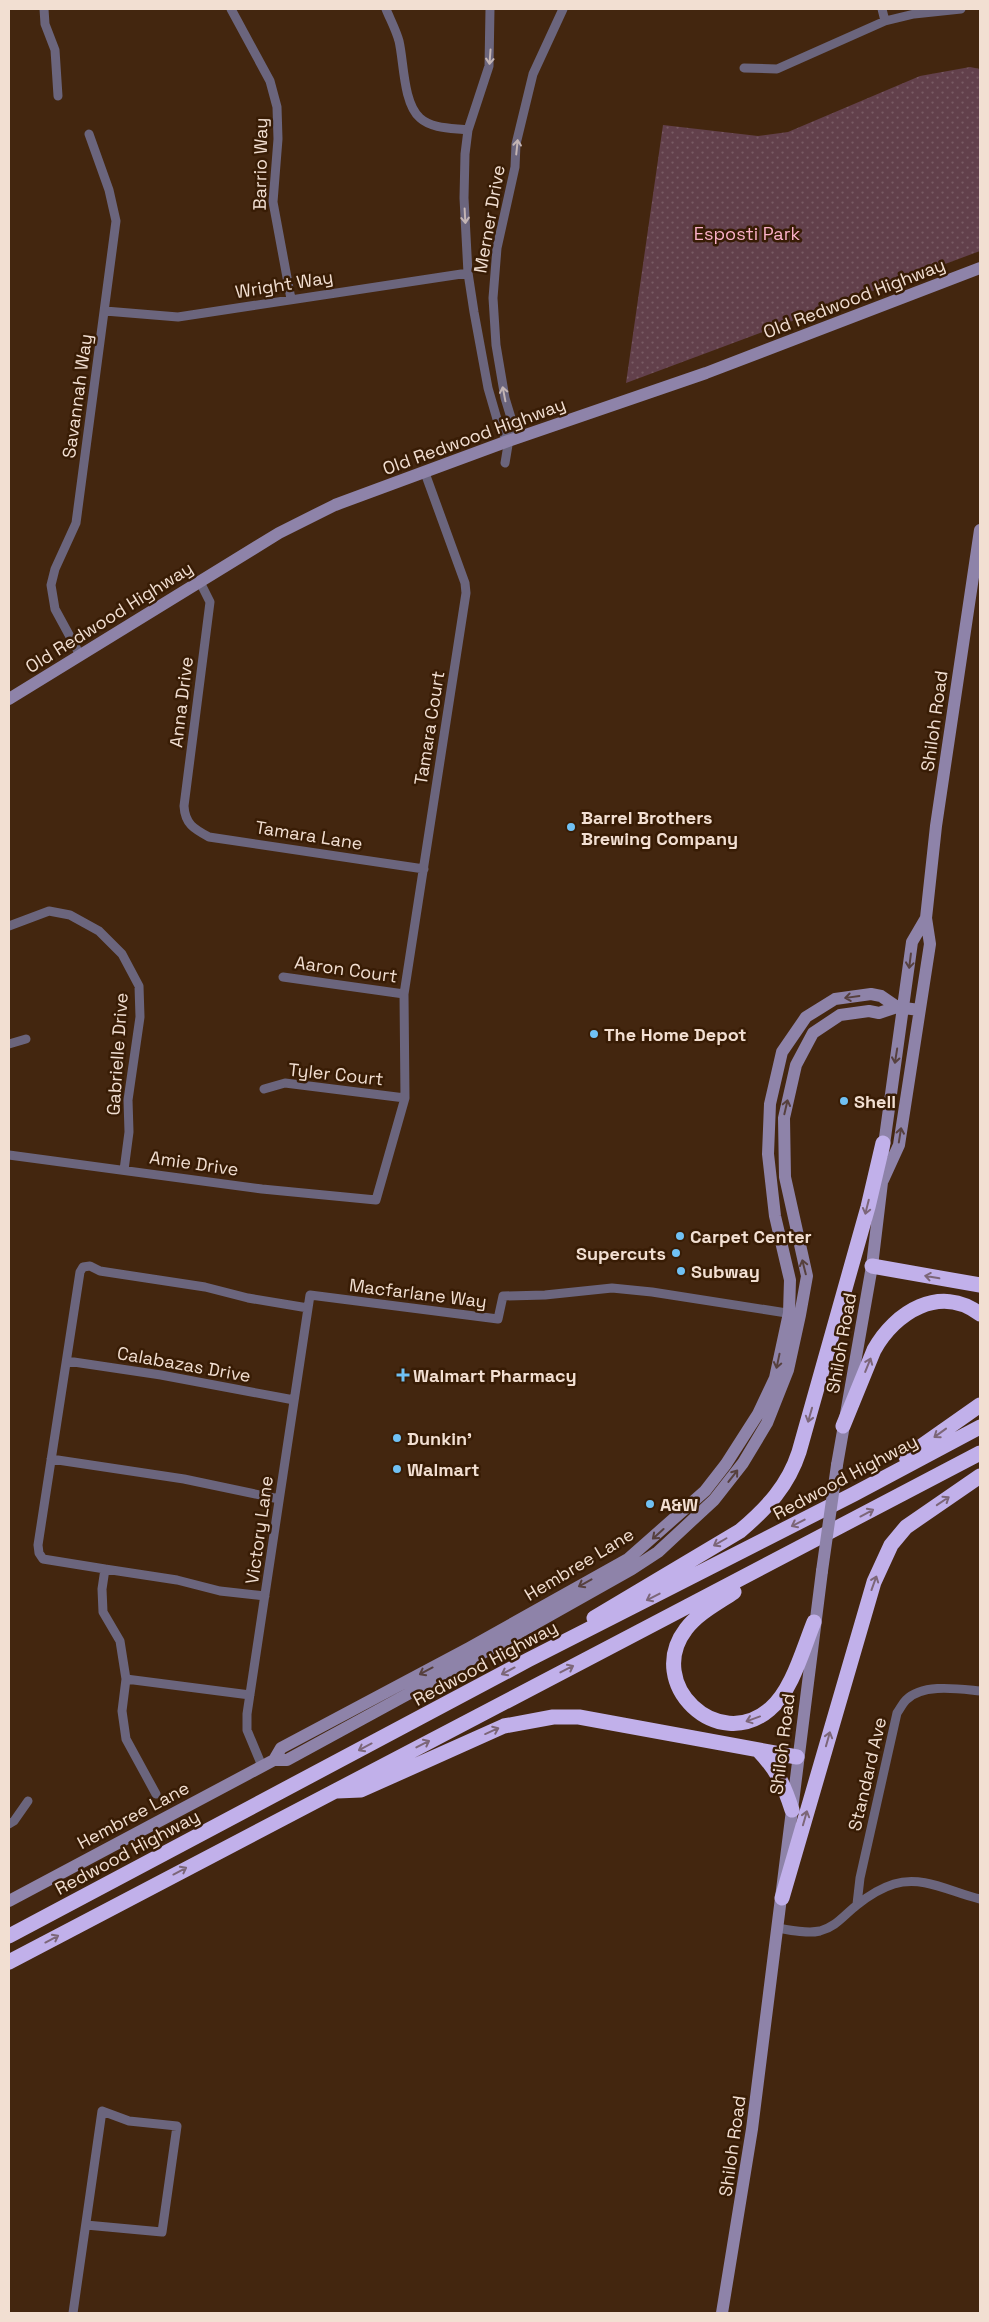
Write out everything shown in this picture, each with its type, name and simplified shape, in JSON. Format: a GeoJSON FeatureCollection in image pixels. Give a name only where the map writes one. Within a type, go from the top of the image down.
{"type":"FeatureCollection","features":[{"type":"Feature","properties":{"kind":"highway"},"geometry":{"type":"LineString","coordinates":[[528,1660],[618,1602],[740,1531],[761,1513],[779,1493],[794,1468],[800,1452],[868,1207],[883,1143]]}},
{"type":"Feature","properties":{"kind":"highway"},"geometry":{"type":"LineString","coordinates":[[872,1266],[980,1285]]}},
{"type":"Feature","properties":{"kind":"highway"},"geometry":{"type":"LineString","coordinates":[[843,1426],[880,1338],[896,1321],[923,1304],[934,1302],[955,1302],[980,1314]]}},
{"type":"Feature","properties":{"kind":"highway"},"geometry":{"type":"LineString","coordinates":[[854,1494],[980,1405]]}},
{"type":"Feature","properties":{"kind":"highway","name":"Redwood Highway"},"geometry":{"type":"LineString","coordinates":[[9,1936],[528,1660],[854,1494],[980,1427]]}},
{"type":"Feature","properties":{"kind":"highway"},"geometry":{"type":"LineString","coordinates":[[9,1962],[980,1453]]}},
{"type":"Feature","properties":{"kind":"highway"},"geometry":{"type":"LineString","coordinates":[[782,1898],[874,1582],[891,1544],[906,1526],[980,1476]]}},
{"type":"Feature","properties":{"kind":"highway"},"geometry":{"type":"LineString","coordinates":[[797,1550],[701,1614],[686,1629],[675,1652],[675,1676],[678,1687],[689,1705],[710,1718],[737,1723],[759,1717],[780,1699],[814,1622]]}},
{"type":"Feature","properties":{"kind":"highway"},"geometry":{"type":"LineString","coordinates":[[333,1791],[362,1790],[504,1726],[553,1717],[579,1717],[798,1757]]}},
{"type":"Feature","properties":{"kind":"highway"},"geometry":{"type":"LineString","coordinates":[[758,1751],[771,1764],[783,1782],[792,1810]]}},
{"type":"Feature","properties":{"kind":"main road","name":"Old Redwood Highway"},"geometry":{"type":"LineString","coordinates":[[9,699],[279,533],[321,512],[508,440],[706,373],[980,268]]}},
{"type":"Feature","properties":{"kind":"main road","name":"Shiloh Road"},"geometry":{"type":"LineString","coordinates":[[883,1180],[899,1145],[930,944],[926,918],[938,818],[980,530]]}},
{"type":"Feature","properties":{"kind":"main road","name":"Shiloh Road"},"geometry":{"type":"LineString","coordinates":[[722,2313],[745,2180],[782,1898],[814,1622],[843,1426],[872,1266],[883,1180],[883,1143],[901,1007],[912,942],[926,918]]}},
{"type":"Feature","properties":{"kind":"main road","name":"Hembree Lane"},"geometry":{"type":"LineString","coordinates":[[794,1314],[790,1280],[774,1216],[768,1154],[770,1104],[782,1052],[806,1017],[835,999],[871,994],[881,996],[901,1007],[919,1010]]}},
{"type":"Feature","properties":{"kind":"main road","name":"Hembree Lane"},"geometry":{"type":"LineString","coordinates":[[9,1901],[262,1766],[274,1760],[287,1760],[632,1569],[658,1552],[714,1500],[748,1455],[767,1424],[788,1370],[794,1314],[807,1276],[793,1221],[785,1177],[784,1118],[796,1065],[804,1046],[813,1032],[840,1015],[868,1011],[879,1013],[901,1007]]}},
{"type":"Feature","properties":{"kind":"main road"},"geometry":{"type":"LineString","coordinates":[[768,1154],[776,1168],[781,1210],[785,1217],[793,1221]]}},
{"type":"Feature","properties":{"kind":"street"},"geometry":{"type":"LineString","coordinates":[[44,9],[45,24],[55,50],[58,96]]}},
{"type":"Feature","properties":{"kind":"street","name":"Barrio Way"},"geometry":{"type":"LineString","coordinates":[[231,9],[270,81],[277,107],[278,139],[272,202],[291,299]]}},
{"type":"Feature","properties":{"kind":"street"},"geometry":{"type":"LineString","coordinates":[[386,9],[398,40],[408,95],[413,109],[420,118],[430,123],[442,127],[468,130]]}},
{"type":"Feature","properties":{"kind":"street","name":"Merner Drive"},"geometry":{"type":"LineString","coordinates":[[490,9],[489,66],[468,130],[464,183],[468,273],[488,388],[499,426],[508,440]]}},
{"type":"Feature","properties":{"kind":"street","name":"Merner Drive"},"geometry":{"type":"LineString","coordinates":[[506,463],[512,421],[502,381],[493,298],[497,248],[515,167],[516,144],[533,74],[563,9]]}},
{"type":"Feature","properties":{"kind":"street"},"geometry":{"type":"LineString","coordinates":[[882,9],[884,21]]}},
{"type":"Feature","properties":{"kind":"street"},"geometry":{"type":"LineString","coordinates":[[744,68],[777,69],[884,21],[914,14],[962,9]]}},
{"type":"Feature","properties":{"kind":"street","name":"Savannah Way"},"geometry":{"type":"LineString","coordinates":[[80,655],[55,609],[51,584],[55,570],[76,523],[116,222],[109,190],[89,134]]}},
{"type":"Feature","properties":{"kind":"street","name":"Wright Way"},"geometry":{"type":"LineString","coordinates":[[105,311],[178,317],[468,273]]}},
{"type":"Feature","properties":{"kind":"street","name":"Tamara Court"},"geometry":{"type":"LineString","coordinates":[[376,1200],[405,1098],[404,994],[466,593],[465,583],[425,473]]}},
{"type":"Feature","properties":{"kind":"street","name":"Anna Drive"},"geometry":{"type":"LineString","coordinates":[[191,827],[185,816],[184,806],[210,602],[200,582]]}},
{"type":"Feature","properties":{"kind":"street","name":"Tamara Lane"},"geometry":{"type":"LineString","coordinates":[[191,827],[209,837],[424,869]]}},
{"type":"Feature","properties":{"kind":"street","name":"Gabrielle Drive"},"geometry":{"type":"LineString","coordinates":[[9,926],[48,911],[70,915],[99,931],[122,954],[139,986],[140,1017],[128,1100],[129,1132],[124,1170]]}},
{"type":"Feature","properties":{"kind":"street","name":"Aaron Court"},"geometry":{"type":"LineString","coordinates":[[283,977],[404,994]]}},
{"type":"Feature","properties":{"kind":"street"},"geometry":{"type":"LineString","coordinates":[[9,1044],[26,1039]]}},
{"type":"Feature","properties":{"kind":"street","name":"Tyler Court"},"geometry":{"type":"LineString","coordinates":[[264,1089],[285,1082],[405,1098]]}},
{"type":"Feature","properties":{"kind":"street","name":"Amie Drive"},"geometry":{"type":"LineString","coordinates":[[9,1155],[262,1189],[376,1200]]}},
{"type":"Feature","properties":{"kind":"street"},"geometry":{"type":"LineString","coordinates":[[265,1596],[220,1591],[177,1580],[43,1559],[39,1553],[38,1545],[78,1278],[83,1267],[90,1266],[100,1271],[205,1287],[248,1298],[308,1308]]}},
{"type":"Feature","properties":{"kind":"street","name":"Macfarlane Way"},"geometry":{"type":"LineString","coordinates":[[310,1295],[498,1319],[503,1296],[544,1295],[612,1288],[652,1292],[794,1314]]}},
{"type":"Feature","properties":{"kind":"street","name":"Victory Lane"},"geometry":{"type":"LineString","coordinates":[[262,1766],[247,1730],[250,1695],[310,1295]]}},
{"type":"Feature","properties":{"kind":"street","name":"Calabazas Drive"},"geometry":{"type":"LineString","coordinates":[[67,1361],[161,1374],[294,1400]]}},
{"type":"Feature","properties":{"kind":"street"},"geometry":{"type":"LineString","coordinates":[[51,1458],[184,1479],[279,1499]]}},
{"type":"Feature","properties":{"kind":"street"},"geometry":{"type":"LineString","coordinates":[[105,1569],[102,1589],[103,1612],[120,1640],[126,1679],[122,1711],[126,1740],[156,1794]]}},
{"type":"Feature","properties":{"kind":"street"},"geometry":{"type":"LineString","coordinates":[[126,1679],[250,1695]]}},
{"type":"Feature","properties":{"kind":"street","name":"Standard Ave"},"geometry":{"type":"LineString","coordinates":[[857,1904],[860,1878],[897,1713],[907,1699],[921,1691],[956,1689],[980,1692]]}},
{"type":"Feature","properties":{"kind":"street"},"geometry":{"type":"LineString","coordinates":[[9,1824],[14,1821],[28,1801]]}},
{"type":"Feature","properties":{"kind":"street"},"geometry":{"type":"LineString","coordinates":[[777,1928],[809,1932],[820,1931],[834,1926],[857,1904],[894,1884],[913,1881],[933,1884],[980,1898]]}},
{"type":"Feature","properties":{"kind":"street"},"geometry":{"type":"LineString","coordinates":[[73,2313],[102,2111],[129,2120],[177,2126],[162,2232],[86,2225]]}},
{"type":"Feature","properties":{"kind":"green space","name":"Esposti Park"},"geometry":{"type":"Polygon","coordinates":[[[970,67],[980,69],[980,251],[626,383],[663,125],[758,136],[788,132],[920,76],[970,67]]]}},
{"type":"Feature","properties":{"kind":"place","name":"Barrel Brothers Brewing Company"},"geometry":{"type":"Point","coordinates":[571,827]}},
{"type":"Feature","properties":{"kind":"place","name":"The Home Depot"},"geometry":{"type":"Point","coordinates":[594,1034]}},
{"type":"Feature","properties":{"kind":"place","name":"Shell"},"geometry":{"type":"Point","coordinates":[844,1101]}},
{"type":"Feature","properties":{"kind":"place","name":"Carpet Center"},"geometry":{"type":"Point","coordinates":[680,1236]}},
{"type":"Feature","properties":{"kind":"place","name":"Supercuts"},"geometry":{"type":"Point","coordinates":[676,1253]}},
{"type":"Feature","properties":{"kind":"place","name":"Subway"},"geometry":{"type":"Point","coordinates":[681,1271]}},
{"type":"Feature","properties":{"kind":"place","name":"Walmart Pharmacy"},"geometry":{"type":"Point","coordinates":[403,1375]}},
{"type":"Feature","properties":{"kind":"place","name":"Dunkin'"},"geometry":{"type":"Point","coordinates":[397,1438]}},
{"type":"Feature","properties":{"kind":"place","name":"Walmart"},"geometry":{"type":"Point","coordinates":[397,1469]}},
{"type":"Feature","properties":{"kind":"place","name":"A&W"},"geometry":{"type":"Point","coordinates":[650,1504]}}]}
